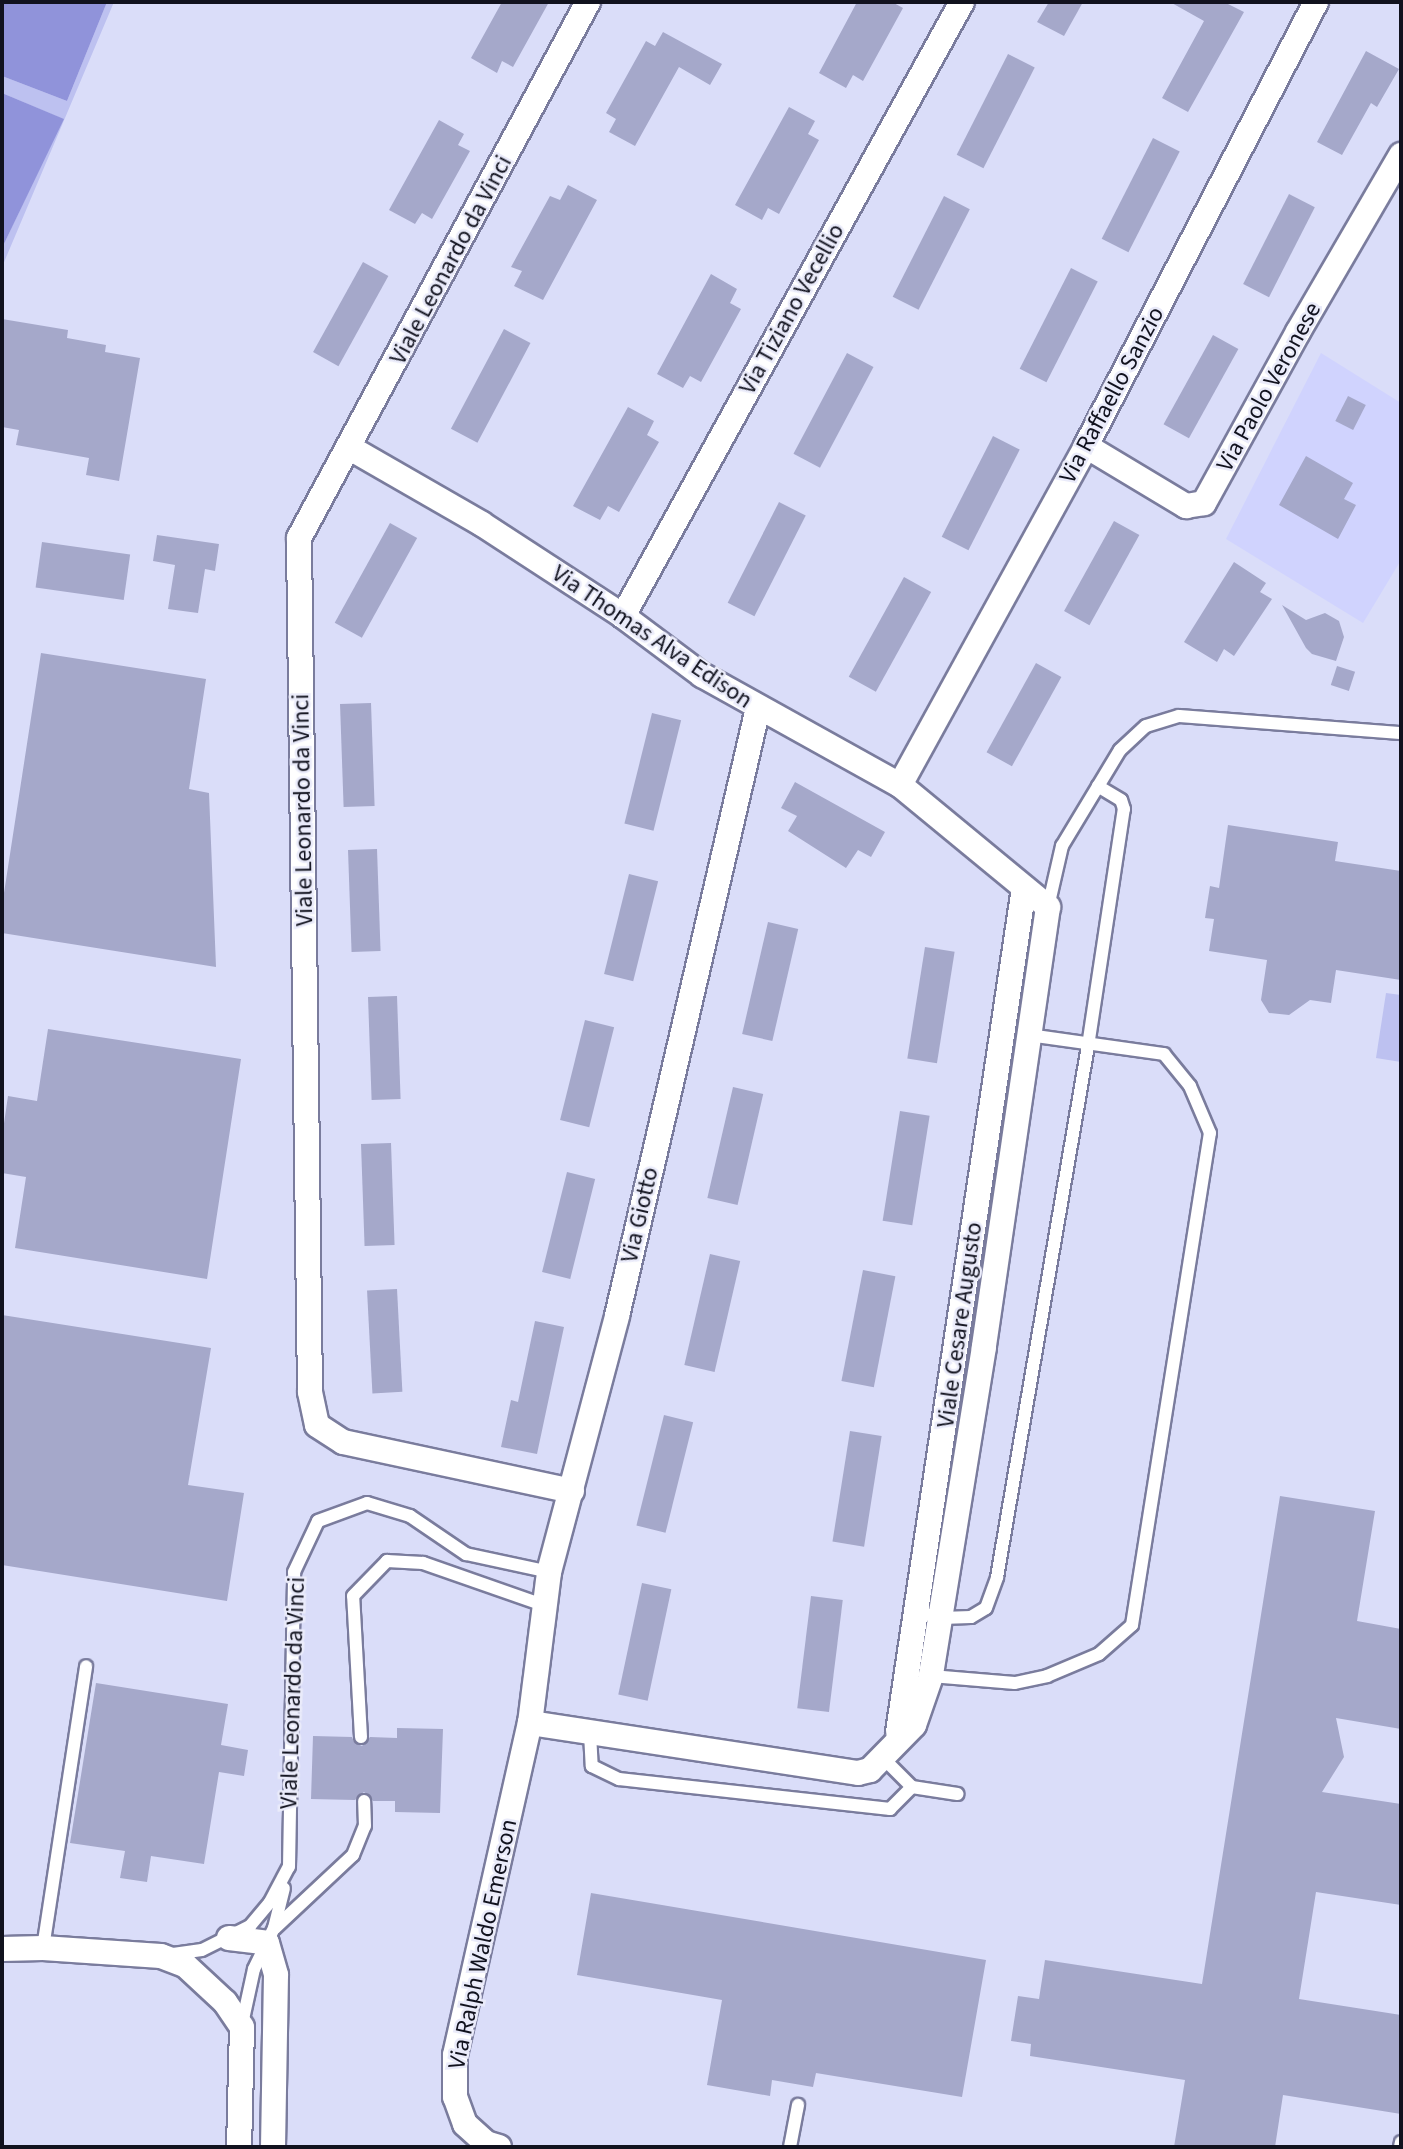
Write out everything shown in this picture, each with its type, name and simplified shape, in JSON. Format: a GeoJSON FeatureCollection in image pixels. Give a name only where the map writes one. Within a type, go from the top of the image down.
{"type":"FeatureCollection","features":[{"type":"Feature","properties":{"kind":"street","name":"Viale Leonardo da Vinci"},"geometry":{"type":"LineString","coordinates":[[572,1490],[344,1442],[317,1426],[310,1392],[299,538],[350,448],[588,2]]}},
{"type":"Feature","properties":{"kind":"street","name":"Via Tiziano Vecellio"},"geometry":{"type":"LineString","coordinates":[[623,616],[962,2]]}},
{"type":"Feature","properties":{"kind":"street","name":"Via Raffaello Sanzio"},"geometry":{"type":"LineString","coordinates":[[900,785],[1086,446],[1316,2]]}},
{"type":"Feature","properties":{"kind":"street","name":"Via Paolo Veronese"},"geometry":{"type":"LineString","coordinates":[[1086,446],[1186,506],[1205,503],[1298,332],[1401,155]]}},
{"type":"Feature","properties":{"kind":"street","name":"Via Thomas Alva Edison"},"geometry":{"type":"LineString","coordinates":[[350,448],[482,524],[623,616],[702,675],[758,708],[827,742],[900,785],[1048,907]]}},
{"type":"Feature","properties":{"kind":"street","name":"Via Giotto"},"geometry":{"type":"LineString","coordinates":[[530,1723],[549,1572],[617,1316],[758,708]]}},
{"type":"Feature","properties":{"kind":"street","name":"Viale Cesare Augusto"},"geometry":{"type":"LineString","coordinates":[[530,1723],[858,1773],[870,1770],[883,1759],[914,1725],[931,1676],[929,1615],[1024,888]]}},
{"type":"Feature","properties":{"kind":"street","name":"Viale Cesare Augusto"},"geometry":{"type":"LineString","coordinates":[[883,1759],[897,1737],[929,1615],[1029,1035],[1048,907]]}},
{"type":"Feature","properties":{"kind":"street","name":"Via Ralph Waldo Emerson"},"geometry":{"type":"LineString","coordinates":[[499,2147],[486,2143],[465,2124],[455,2097],[455,2055],[530,1723]]}},
{"type":"Feature","properties":{"kind":"street"},"geometry":{"type":"LineString","coordinates":[[229,1938],[271,1935],[276,1975],[273,2147]]}},
{"type":"Feature","properties":{"kind":"street","name":"Viale Leonardo da Vinci"},"geometry":{"type":"LineString","coordinates":[[2,1949],[43,1948],[161,1956],[185,1965],[225,2002],[242,2027],[239,2147]]}},
{"type":"Feature","properties":{"kind":"lane"},"geometry":{"type":"LineString","coordinates":[[1048,907],[1062,846],[1127,740],[1146,726],[1167,718],[1401,733]]}},
{"type":"Feature","properties":{"kind":"lane"},"geometry":{"type":"LineString","coordinates":[[929,1615],[971,1617],[986,1608],[997,1577],[1088,1046],[1124,809],[1121,800],[1098,786]]}},
{"type":"Feature","properties":{"kind":"lane"},"geometry":{"type":"LineString","coordinates":[[931,1676],[1015,1683],[1047,1676],[1099,1654],[1132,1625],[1210,1133],[1191,1086],[1164,1054],[1088,1046],[1029,1035]]}},
{"type":"Feature","properties":{"kind":"lane","name":"Viale Leonardo da Vinci"},"geometry":{"type":"LineString","coordinates":[[242,2027],[254,1969],[271,1935],[289,1867],[294,1572],[318,1521],[367,1503],[410,1516],[466,1554],[549,1572]]}},
{"type":"Feature","properties":{"kind":"lane"},"geometry":{"type":"LineString","coordinates":[[361,1737],[353,1596],[387,1561],[423,1563],[545,1606]]}},
{"type":"Feature","properties":{"kind":"lane"},"geometry":{"type":"LineString","coordinates":[[43,1948],[86,1666]]}},
{"type":"Feature","properties":{"kind":"lane"},"geometry":{"type":"LineString","coordinates":[[590,1733],[592,1766],[618,1779],[890,1809],[912,1787]]}},
{"type":"Feature","properties":{"kind":"lane"},"geometry":{"type":"LineString","coordinates":[[883,1759],[912,1787],[957,1794]]}},
{"type":"Feature","properties":{"kind":"lane","name":"Viale Leonardo da Vinci"},"geometry":{"type":"LineString","coordinates":[[271,1935],[353,1855],[365,1825],[363,1801]]}},
{"type":"Feature","properties":{"kind":"lane","name":"Viale Leonardo da Vinci"},"geometry":{"type":"LineString","coordinates":[[161,1956],[202,1950],[250,1926],[271,1902],[289,1867]]}},
{"type":"Feature","properties":{"kind":"lane"},"geometry":{"type":"LineString","coordinates":[[790,2147],[798,2105]]}},
{"type":"Feature","properties":{"kind":"lane"},"geometry":{"type":"LineString","coordinates":[[1400,2147],[1401,2142]]}},
{"type":"Feature","properties":{"kind":"shaded area"},"geometry":{"type":"Polygon","coordinates":[[[2,2],[107,2],[67,101],[2,76],[2,2]]]}},
{"type":"Feature","properties":{"kind":"shaded area"},"geometry":{"type":"Polygon","coordinates":[[[107,2],[114,2],[2,267],[2,248],[63,119],[2,93],[2,76],[67,101],[107,2]]]}},
{"type":"Feature","properties":{"kind":"shaded area"},"geometry":{"type":"Polygon","coordinates":[[[2,93],[64,119],[2,248],[2,93]]]}},
{"type":"Feature","properties":{"kind":"shaded area"},"geometry":{"type":"Polygon","coordinates":[[[1321,353],[1401,403],[1401,560],[1363,623],[1226,539],[1321,353]]]}},
{"type":"Feature","properties":{"kind":"shaded area"},"geometry":{"type":"Polygon","coordinates":[[[1386,993],[1401,995],[1401,1062],[1376,1058],[1386,993]]]}},
{"type":"Feature","properties":{"kind":"building"},"geometry":{"type":"Polygon","coordinates":[[[502,2],[549,2],[513,67],[502,61],[497,73],[471,58],[502,2]]]}},
{"type":"Feature","properties":{"kind":"building"},"geometry":{"type":"Polygon","coordinates":[[[857,2],[892,2],[903,8],[863,81],[853,75],[846,88],[819,73],[857,2]]]}},
{"type":"Feature","properties":{"kind":"building"},"geometry":{"type":"Polygon","coordinates":[[[1049,2],[1083,2],[1064,36],[1037,22],[1049,2]]]}},
{"type":"Feature","properties":{"kind":"building"},"geometry":{"type":"Polygon","coordinates":[[[1170,2],[1224,2],[1244,12],[1188,112],[1162,98],[1204,21],[1170,2]]]}},
{"type":"Feature","properties":{"kind":"building"},"geometry":{"type":"Polygon","coordinates":[[[663,32],[722,64],[710,85],[679,67],[635,146],[609,132],[616,119],[606,113],[646,41],[655,46],[663,32]]]}},
{"type":"Feature","properties":{"kind":"building"},"geometry":{"type":"Polygon","coordinates":[[[1366,51],[1399,69],[1377,107],[1371,103],[1342,155],[1317,142],[1366,51]]]}},
{"type":"Feature","properties":{"kind":"building"},"geometry":{"type":"Polygon","coordinates":[[[1008,54],[1035,68],[983,168],[957,155],[1008,54]]]}},
{"type":"Feature","properties":{"kind":"building"},"geometry":{"type":"Polygon","coordinates":[[[789,107],[815,121],[808,134],[819,140],[779,214],[768,208],[762,220],[735,205],[789,107]]]}},
{"type":"Feature","properties":{"kind":"building"},"geometry":{"type":"Polygon","coordinates":[[[439,120],[464,134],[458,145],[470,151],[432,219],[422,213],[415,224],[389,210],[439,120]]]}},
{"type":"Feature","properties":{"kind":"building"},"geometry":{"type":"Polygon","coordinates":[[[1153,138],[1180,152],[1128,252],[1102,239],[1153,138]]]}},
{"type":"Feature","properties":{"kind":"building"},"geometry":{"type":"Polygon","coordinates":[[[568,185],[597,200],[543,300],[514,286],[522,271],[511,267],[550,196],[560,200],[568,185]]]}},
{"type":"Feature","properties":{"kind":"building"},"geometry":{"type":"Polygon","coordinates":[[[1289,194],[1315,207],[1269,297],[1243,284],[1289,194]]]}},
{"type":"Feature","properties":{"kind":"building"},"geometry":{"type":"Polygon","coordinates":[[[944,196],[970,209],[919,310],[893,297],[944,196]]]}},
{"type":"Feature","properties":{"kind":"building"},"geometry":{"type":"Polygon","coordinates":[[[363,262],[388,276],[338,366],[313,352],[363,262]]]}},
{"type":"Feature","properties":{"kind":"building"},"geometry":{"type":"Polygon","coordinates":[[[1071,268],[1098,282],[1046,382],[1020,369],[1071,268]]]}},
{"type":"Feature","properties":{"kind":"building"},"geometry":{"type":"Polygon","coordinates":[[[711,274],[737,289],[730,303],[741,309],[701,382],[690,376],[683,388],[657,374],[711,274]]]}},
{"type":"Feature","properties":{"kind":"building"},"geometry":{"type":"Polygon","coordinates":[[[2,319],[68,330],[67,338],[106,345],[105,352],[140,358],[119,481],[86,475],[89,458],[16,445],[19,430],[2,427],[2,319]]]}},
{"type":"Feature","properties":{"kind":"building"},"geometry":{"type":"Polygon","coordinates":[[[504,329],[530,343],[477,443],[451,429],[504,329]]]}},
{"type":"Feature","properties":{"kind":"building"},"geometry":{"type":"Polygon","coordinates":[[[1213,335],[1238,349],[1189,438],[1164,424],[1213,335]]]}},
{"type":"Feature","properties":{"kind":"building"},"geometry":{"type":"Polygon","coordinates":[[[847,353],[873,367],[820,468],[793,454],[847,353]]]}},
{"type":"Feature","properties":{"kind":"building"},"geometry":{"type":"Polygon","coordinates":[[[1348,396],[1366,405],[1353,430],[1335,421],[1348,396]]]}},
{"type":"Feature","properties":{"kind":"building"},"geometry":{"type":"Polygon","coordinates":[[[628,407],[654,421],[647,435],[659,442],[619,512],[608,506],[600,520],[573,506],[628,407]]]}},
{"type":"Feature","properties":{"kind":"building"},"geometry":{"type":"Polygon","coordinates":[[[993,436],[1020,450],[968,550],[942,537],[993,436]]]}},
{"type":"Feature","properties":{"kind":"building"},"geometry":{"type":"Polygon","coordinates":[[[1306,456],[1353,483],[1344,499],[1356,505],[1338,539],[1279,505],[1306,456]]]}},
{"type":"Feature","properties":{"kind":"building"},"geometry":{"type":"Polygon","coordinates":[[[779,502],[806,516],[754,616],[728,603],[779,502]]]}},
{"type":"Feature","properties":{"kind":"building"},"geometry":{"type":"Polygon","coordinates":[[[1114,521],[1139,535],[1089,625],[1064,611],[1114,521]]]}},
{"type":"Feature","properties":{"kind":"building"},"geometry":{"type":"Polygon","coordinates":[[[390,523],[417,538],[362,638],[335,623],[390,523]]]}},
{"type":"Feature","properties":{"kind":"building"},"geometry":{"type":"Polygon","coordinates":[[[157,535],[219,544],[215,571],[205,569],[198,613],[168,609],[175,565],[153,561],[157,535]]]}},
{"type":"Feature","properties":{"kind":"building"},"geometry":{"type":"Polygon","coordinates":[[[42,542],[130,554],[124,600],[36,588],[42,542]]]}},
{"type":"Feature","properties":{"kind":"building"},"geometry":{"type":"Polygon","coordinates":[[[1234,562],[1266,583],[1260,592],[1272,599],[1234,656],[1224,649],[1217,662],[1184,642],[1234,562]]]}},
{"type":"Feature","properties":{"kind":"building"},"geometry":{"type":"Polygon","coordinates":[[[904,577],[931,592],[876,692],[849,677],[904,577]]]}},
{"type":"Feature","properties":{"kind":"building"},"geometry":{"type":"Polygon","coordinates":[[[1282,605],[1306,620],[1325,613],[1339,621],[1344,637],[1336,661],[1312,654],[1306,648],[1282,605]]]}},
{"type":"Feature","properties":{"kind":"building"},"geometry":{"type":"Polygon","coordinates":[[[41,653],[206,679],[189,789],[209,793],[216,967],[2,933],[2,906],[41,653]]]}},
{"type":"Feature","properties":{"kind":"building"},"geometry":{"type":"Polygon","coordinates":[[[1036,663],[1061,677],[1012,766],[987,752],[1036,663]]]}},
{"type":"Feature","properties":{"kind":"building"},"geometry":{"type":"Polygon","coordinates":[[[1337,666],[1355,672],[1349,691],[1331,685],[1337,666]]]}},
{"type":"Feature","properties":{"kind":"building"},"geometry":{"type":"Polygon","coordinates":[[[371,703],[375,806],[344,807],[340,704],[371,703]]]}},
{"type":"Feature","properties":{"kind":"building"},"geometry":{"type":"Polygon","coordinates":[[[652,713],[681,720],[654,831],[624,824],[652,713]]]}},
{"type":"Feature","properties":{"kind":"building"},"geometry":{"type":"Polygon","coordinates":[[[795,782],[885,832],[871,857],[858,850],[846,868],[788,831],[797,816],[781,808],[795,782]]]}},
{"type":"Feature","properties":{"kind":"building"},"geometry":{"type":"Polygon","coordinates":[[[1228,825],[1338,842],[1335,861],[1401,871],[1401,980],[1336,970],[1331,1003],[1310,1000],[1289,1015],[1269,1013],[1261,1000],[1267,960],[1209,951],[1214,919],[1205,918],[1210,886],[1219,888],[1228,825]]]}},
{"type":"Feature","properties":{"kind":"building"},"geometry":{"type":"Polygon","coordinates":[[[377,849],[381,951],[352,952],[348,850],[377,849]]]}},
{"type":"Feature","properties":{"kind":"building"},"geometry":{"type":"Polygon","coordinates":[[[629,874],[658,881],[633,981],[604,974],[629,874]]]}},
{"type":"Feature","properties":{"kind":"building"},"geometry":{"type":"Polygon","coordinates":[[[768,922],[798,929],[772,1041],[742,1034],[768,922]]]}},
{"type":"Feature","properties":{"kind":"building"},"geometry":{"type":"Polygon","coordinates":[[[925,947],[955,952],[937,1063],[907,1059],[925,947]]]}},
{"type":"Feature","properties":{"kind":"building"},"geometry":{"type":"Polygon","coordinates":[[[397,996],[401,1099],[372,1100],[368,997],[397,996]]]}},
{"type":"Feature","properties":{"kind":"building"},"geometry":{"type":"Polygon","coordinates":[[[585,1020],[614,1027],[589,1127],[560,1120],[585,1020]]]}},
{"type":"Feature","properties":{"kind":"building"},"geometry":{"type":"Polygon","coordinates":[[[48,1029],[241,1059],[207,1279],[15,1248],[26,1177],[2,1173],[2,1137],[8,1096],[37,1101],[48,1029]]]}},
{"type":"Feature","properties":{"kind":"building"},"geometry":{"type":"Polygon","coordinates":[[[733,1087],[763,1094],[738,1205],[707,1198],[733,1087]]]}},
{"type":"Feature","properties":{"kind":"building"},"geometry":{"type":"Polygon","coordinates":[[[900,1111],[930,1116],[912,1225],[883,1221],[900,1111]]]}},
{"type":"Feature","properties":{"kind":"building"},"geometry":{"type":"Polygon","coordinates":[[[391,1143],[395,1245],[365,1246],[361,1144],[391,1143]]]}},
{"type":"Feature","properties":{"kind":"building"},"geometry":{"type":"Polygon","coordinates":[[[567,1172],[595,1179],[570,1279],[542,1272],[567,1172]]]}},
{"type":"Feature","properties":{"kind":"building"},"geometry":{"type":"Polygon","coordinates":[[[710,1254],[740,1261],[715,1372],[684,1365],[710,1254]]]}},
{"type":"Feature","properties":{"kind":"building"},"geometry":{"type":"Polygon","coordinates":[[[863,1270],[895,1276],[874,1387],[841,1381],[863,1270]]]}},
{"type":"Feature","properties":{"kind":"building"},"geometry":{"type":"Polygon","coordinates":[[[397,1289],[402,1392],[372,1393],[367,1291],[397,1289]]]}},
{"type":"Feature","properties":{"kind":"building"},"geometry":{"type":"Polygon","coordinates":[[[2,1315],[211,1348],[188,1485],[244,1493],[227,1601],[2,1565],[2,1315]]]}},
{"type":"Feature","properties":{"kind":"building"},"geometry":{"type":"Polygon","coordinates":[[[535,1321],[564,1327],[537,1454],[501,1447],[511,1400],[518,1402],[535,1321]]]}},
{"type":"Feature","properties":{"kind":"building"},"geometry":{"type":"Polygon","coordinates":[[[664,1415],[693,1422],[666,1533],[636,1526],[664,1415]]]}},
{"type":"Feature","properties":{"kind":"building"},"geometry":{"type":"Polygon","coordinates":[[[850,1431],[882,1436],[864,1547],[832,1542],[850,1431]]]}},
{"type":"Feature","properties":{"kind":"building"},"geometry":{"type":"Polygon","coordinates":[[[1280,1496],[1375,1511],[1357,1621],[1401,1629],[1401,1729],[1336,1718],[1344,1757],[1322,1792],[1401,1804],[1401,1905],[1316,1892],[1299,1999],[1401,2015],[1401,2114],[1283,2095],[1275,2147],[1174,2147],[1185,2080],[1030,2056],[1031,2044],[1011,2041],[1018,1996],[1039,1999],[1045,1960],[1202,1984],[1280,1496]]]}},
{"type":"Feature","properties":{"kind":"building"},"geometry":{"type":"Polygon","coordinates":[[[642,1583],[671,1589],[648,1701],[618,1695],[642,1583]]]}},
{"type":"Feature","properties":{"kind":"building"},"geometry":{"type":"Polygon","coordinates":[[[811,1596],[843,1600],[829,1712],[797,1708],[811,1596]]]}},
{"type":"Feature","properties":{"kind":"building"},"geometry":{"type":"Polygon","coordinates":[[[96,1683],[228,1704],[221,1745],[248,1750],[244,1776],[219,1772],[204,1864],[151,1856],[147,1882],[120,1878],[125,1851],[70,1843],[96,1683]]]}},
{"type":"Feature","properties":{"kind":"building"},"geometry":{"type":"Polygon","coordinates":[[[397,1728],[443,1729],[440,1813],[395,1812],[395,1801],[373,1801],[364,1792],[355,1800],[311,1799],[313,1736],[352,1737],[354,1742],[362,1746],[370,1737],[397,1738],[397,1728]]]}},
{"type":"Feature","properties":{"kind":"building"},"geometry":{"type":"Polygon","coordinates":[[[591,1893],[986,1960],[962,2097],[816,2073],[813,2087],[772,2080],[770,2096],[707,2085],[722,2000],[577,1975],[591,1893]]]}}]}
